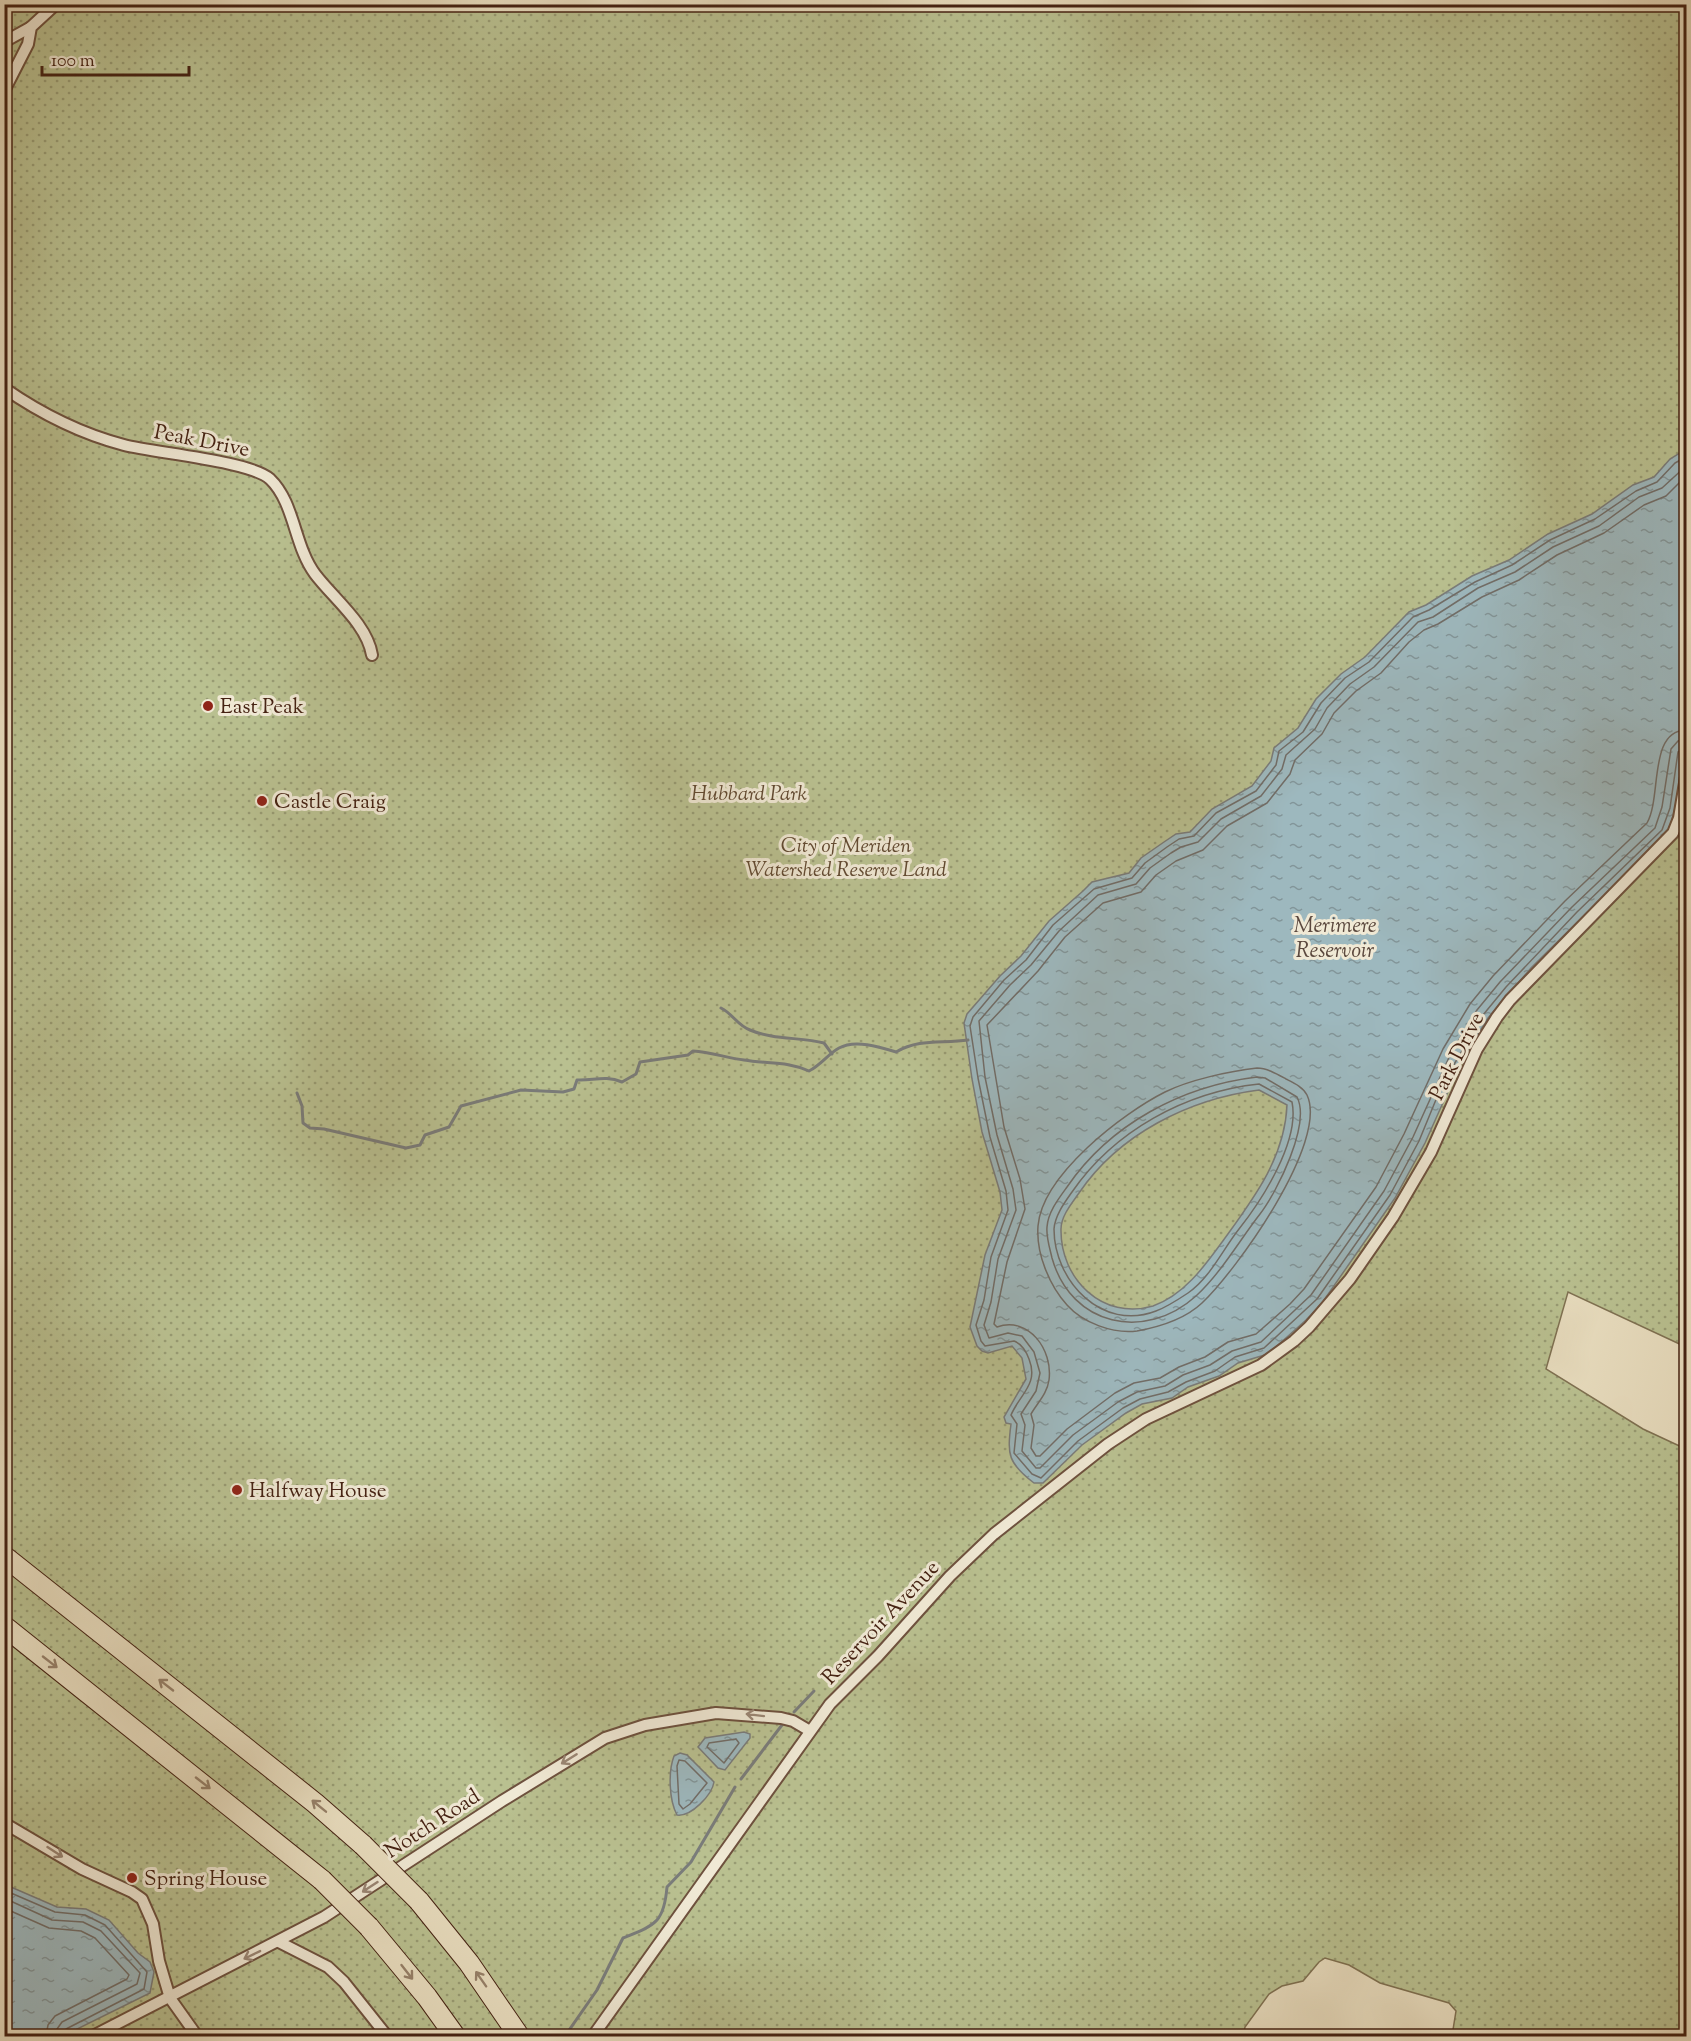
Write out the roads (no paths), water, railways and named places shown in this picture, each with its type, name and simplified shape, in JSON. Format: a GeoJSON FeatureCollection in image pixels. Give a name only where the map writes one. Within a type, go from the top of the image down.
{"type":"FeatureCollection","features":[{"type":"Feature","properties":{"kind":"highway"},"geometry":{"type":"LineString","coordinates":[[4,1556],[315,1803],[363,1845],[419,1901],[469,1963],[516,2032]]}},
{"type":"Feature","properties":{"kind":"highway"},"geometry":{"type":"LineString","coordinates":[[4,1626],[322,1880],[369,1927],[420,1988],[455,2037]]}},
{"type":"Feature","properties":{"kind":"street"},"geometry":{"type":"LineString","coordinates":[[4,42],[32,27],[56,4]]}},
{"type":"Feature","properties":{"kind":"street"},"geometry":{"type":"LineString","coordinates":[[4,91],[28,44],[32,27]]}},
{"type":"Feature","properties":{"kind":"street","name":"Peak Drive"},"geometry":{"type":"LineString","coordinates":[[4,388],[47,414],[100,438],[194,459],[237,465],[269,478],[284,501],[307,562],[364,633],[372,655]]}},
{"type":"Feature","properties":{"kind":"street","name":"Park Drive"},"geometry":{"type":"LineString","coordinates":[[1294,1341],[1350,1279],[1379,1239],[1431,1152],[1477,1049],[1510,999],[1673,833],[1679,818],[1686,777]]}},
{"type":"Feature","properties":{"kind":"street","name":"Reservoir Avenue"},"geometry":{"type":"LineString","coordinates":[[593,2037],[830,1704],[878,1656],[927,1600],[994,1534],[1128,1430],[1261,1365],[1294,1341]]}},
{"type":"Feature","properties":{"kind":"street","name":"Notch Road"},"geometry":{"type":"LineString","coordinates":[[93,2037],[324,1917],[502,1801],[605,1738],[645,1725],[717,1713],[781,1718],[793,1721],[810,1731]]}},
{"type":"Feature","properties":{"kind":"street"},"geometry":{"type":"LineString","coordinates":[[4,1823],[82,1869],[142,1899],[153,1924],[159,1961],[170,1998],[197,2037]]}},
{"type":"Feature","properties":{"kind":"street"},"geometry":{"type":"LineString","coordinates":[[279,1942],[328,1967],[344,1982],[387,2037]]}},
{"type":"Feature","properties":{"kind":"water","name":"Merimere Reservoir"},"geometry":{"type":"Polygon","coordinates":[[[1686,449],[1686,723],[1677,800],[1669,831],[1531,968],[1488,1018],[1462,1060],[1425,1143],[1395,1198],[1322,1303],[1306,1320],[1268,1354],[1238,1363],[1219,1376],[1188,1387],[1172,1398],[1142,1404],[1126,1413],[1082,1445],[1043,1483],[1034,1483],[1019,1470],[1011,1458],[1009,1443],[1011,1424],[1006,1423],[1004,1417],[1026,1379],[1022,1358],[1012,1346],[988,1353],[982,1351],[977,1346],[970,1327],[985,1255],[1002,1210],[1000,1192],[982,1132],[972,1079],[964,1023],[967,1014],[1021,956],[1049,921],[1092,882],[1129,873],[1141,858],[1176,834],[1190,832],[1212,809],[1252,786],[1271,761],[1274,748],[1298,728],[1316,699],[1341,674],[1365,657],[1409,612],[1426,605],[1472,576],[1509,560],[1548,534],[1592,514],[1633,485],[1654,477],[1670,459],[1686,449]],[[1259,1090],[1207,1102],[1158,1123],[1114,1153],[1095,1172],[1063,1219],[1061,1229],[1063,1247],[1076,1279],[1088,1292],[1102,1301],[1117,1307],[1135,1309],[1165,1301],[1185,1287],[1218,1248],[1247,1208],[1266,1176],[1281,1142],[1287,1105],[1259,1090]]]}},
{"type":"Feature","properties":{"kind":"water"},"geometry":{"type":"Polygon","coordinates":[[[744,1732],[750,1734],[750,1738],[725,1770],[718,1768],[698,1747],[705,1738],[744,1732]]]}},
{"type":"Feature","properties":{"kind":"water"},"geometry":{"type":"Polygon","coordinates":[[[680,1753],[687,1755],[714,1782],[700,1804],[688,1813],[677,1815],[672,1802],[670,1778],[674,1756],[680,1753]]]}},
{"type":"Feature","properties":{"kind":"water"},"geometry":{"type":"Polygon","coordinates":[[[4,1884],[57,1907],[86,1909],[109,1920],[138,1953],[150,1962],[154,1972],[150,1993],[63,2036],[5,2036],[4,1884]]]}},
{"type":"Feature","properties":{"kind":"waterway"},"geometry":{"type":"LineString","coordinates":[[721,1008],[750,1030],[768,1035],[824,1043],[832,1054]]}},
{"type":"Feature","properties":{"kind":"waterway"},"geometry":{"type":"LineString","coordinates":[[297,1093],[302,1106],[303,1123],[310,1128],[324,1129],[406,1148],[420,1145],[425,1135],[449,1127],[461,1106],[521,1090],[563,1092],[574,1089],[577,1080],[605,1079],[622,1082],[636,1074],[640,1062],[688,1055],[693,1051],[785,1064],[809,1071],[835,1050],[845,1045],[868,1045],[896,1052],[922,1043],[968,1040]]}},
{"type":"Feature","properties":{"kind":"waterway"},"geometry":{"type":"LineString","coordinates":[[836,1670],[885,1622]]}},
{"type":"Feature","properties":{"kind":"waterway"},"geometry":{"type":"LineString","coordinates":[[794,1712],[814,1691]]}},
{"type":"Feature","properties":{"kind":"waterway"},"geometry":{"type":"LineString","coordinates":[[741,1779],[782,1725]]}},
{"type":"Feature","properties":{"kind":"waterway"},"geometry":{"type":"LineString","coordinates":[[565,2036],[597,1990],[623,1938],[650,1926],[660,1916],[666,1899],[667,1887],[691,1862],[735,1787]]}},
{"type":"Feature","properties":{"kind":"place","name":"East Peak"},"geometry":{"type":"Point","coordinates":[208,706]}},
{"type":"Feature","properties":{"kind":"place","name":"Castle Craig"},"geometry":{"type":"Point","coordinates":[262,801]}},
{"type":"Feature","properties":{"kind":"place","name":"Halfway House"},"geometry":{"type":"Point","coordinates":[237,1490]}},
{"type":"Feature","properties":{"kind":"place","name":"Spring House"},"geometry":{"type":"Point","coordinates":[132,1878]}},
{"type":"Feature","properties":{"kind":"park label","name":"Hubbard Park"},"geometry":{"type":"Point","coordinates":[749,793]}},
{"type":"Feature","properties":{"kind":"park label","name":"City of Meriden Watershed Reserve Land"},"geometry":{"type":"Point","coordinates":[846,857]}}]}
